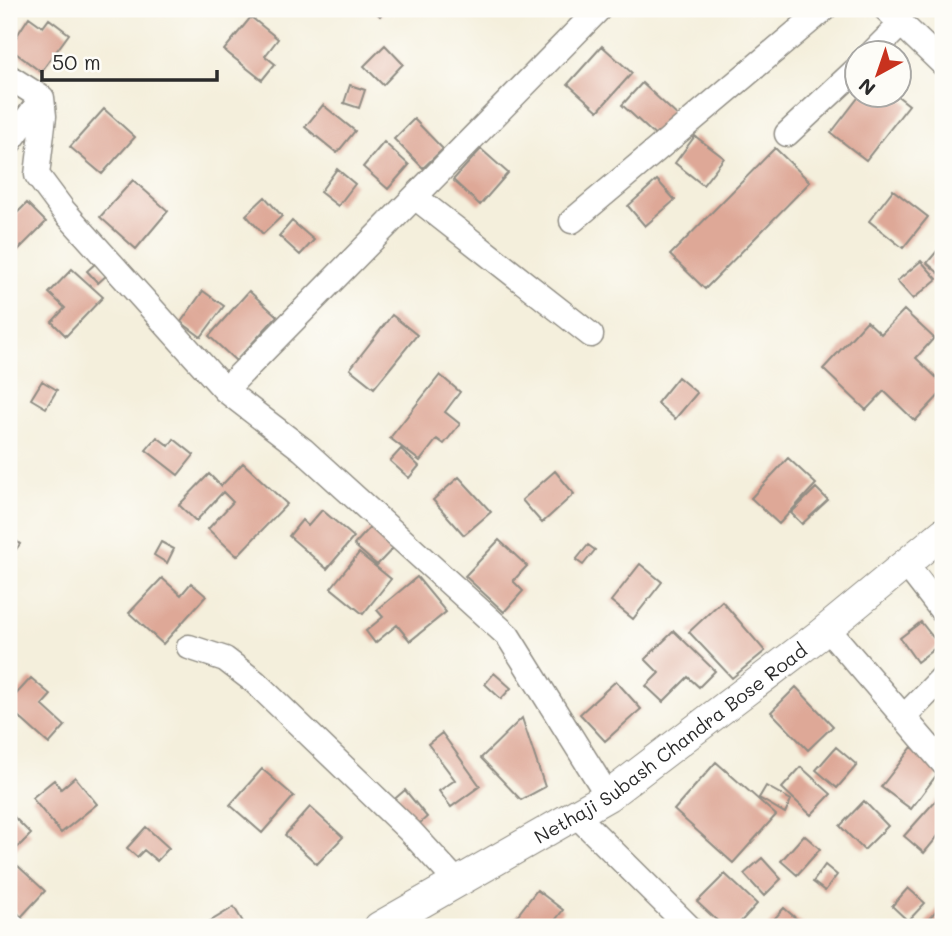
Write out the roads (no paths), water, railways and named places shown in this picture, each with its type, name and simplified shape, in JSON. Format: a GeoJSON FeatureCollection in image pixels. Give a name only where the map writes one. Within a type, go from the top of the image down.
{"type":"FeatureCollection","features":[{"type":"Feature","properties":{"kind":"main road","name":"Nethaji Subash Chandra Bose Road"},"geometry":{"type":"LineString","coordinates":[[379,927],[608,796],[827,628],[943,533]]}},
{"type":"Feature","properties":{"kind":"street"},"geometry":{"type":"LineString","coordinates":[[225,390],[599,9]]}},
{"type":"Feature","properties":{"kind":"street"},"geometry":{"type":"LineString","coordinates":[[572,220],[824,9]]}},
{"type":"Feature","properties":{"kind":"street"},"geometry":{"type":"LineString","coordinates":[[881,38],[894,16],[943,64]]}},
{"type":"Feature","properties":{"kind":"street"},"geometry":{"type":"LineString","coordinates":[[9,77],[42,98]]}},
{"type":"Feature","properties":{"kind":"street"},"geometry":{"type":"LineString","coordinates":[[787,134],[844,81]]}},
{"type":"Feature","properties":{"kind":"street"},"geometry":{"type":"LineString","coordinates":[[9,143],[42,98]]}},
{"type":"Feature","properties":{"kind":"street"},"geometry":{"type":"LineString","coordinates":[[42,98],[44,116],[37,175],[63,210],[225,390],[303,450],[508,636],[608,796]]}},
{"type":"Feature","properties":{"kind":"street"},"geometry":{"type":"LineString","coordinates":[[415,197],[592,335]]}},
{"type":"Feature","properties":{"kind":"street"},"geometry":{"type":"LineString","coordinates":[[905,563],[943,612]]}},
{"type":"Feature","properties":{"kind":"street"},"geometry":{"type":"LineString","coordinates":[[827,628],[943,762]]}},
{"type":"Feature","properties":{"kind":"street"},"geometry":{"type":"LineString","coordinates":[[189,647],[225,659],[255,682],[410,831],[457,882]]}},
{"type":"Feature","properties":{"kind":"street"},"geometry":{"type":"LineString","coordinates":[[904,717],[943,677]]}},
{"type":"Feature","properties":{"kind":"street"},"geometry":{"type":"LineString","coordinates":[[576,815],[689,927]]}},
{"type":"Feature","properties":{"kind":"street"},"geometry":{"type":"LineString","coordinates":[[9,922],[13,927]]}}]}
